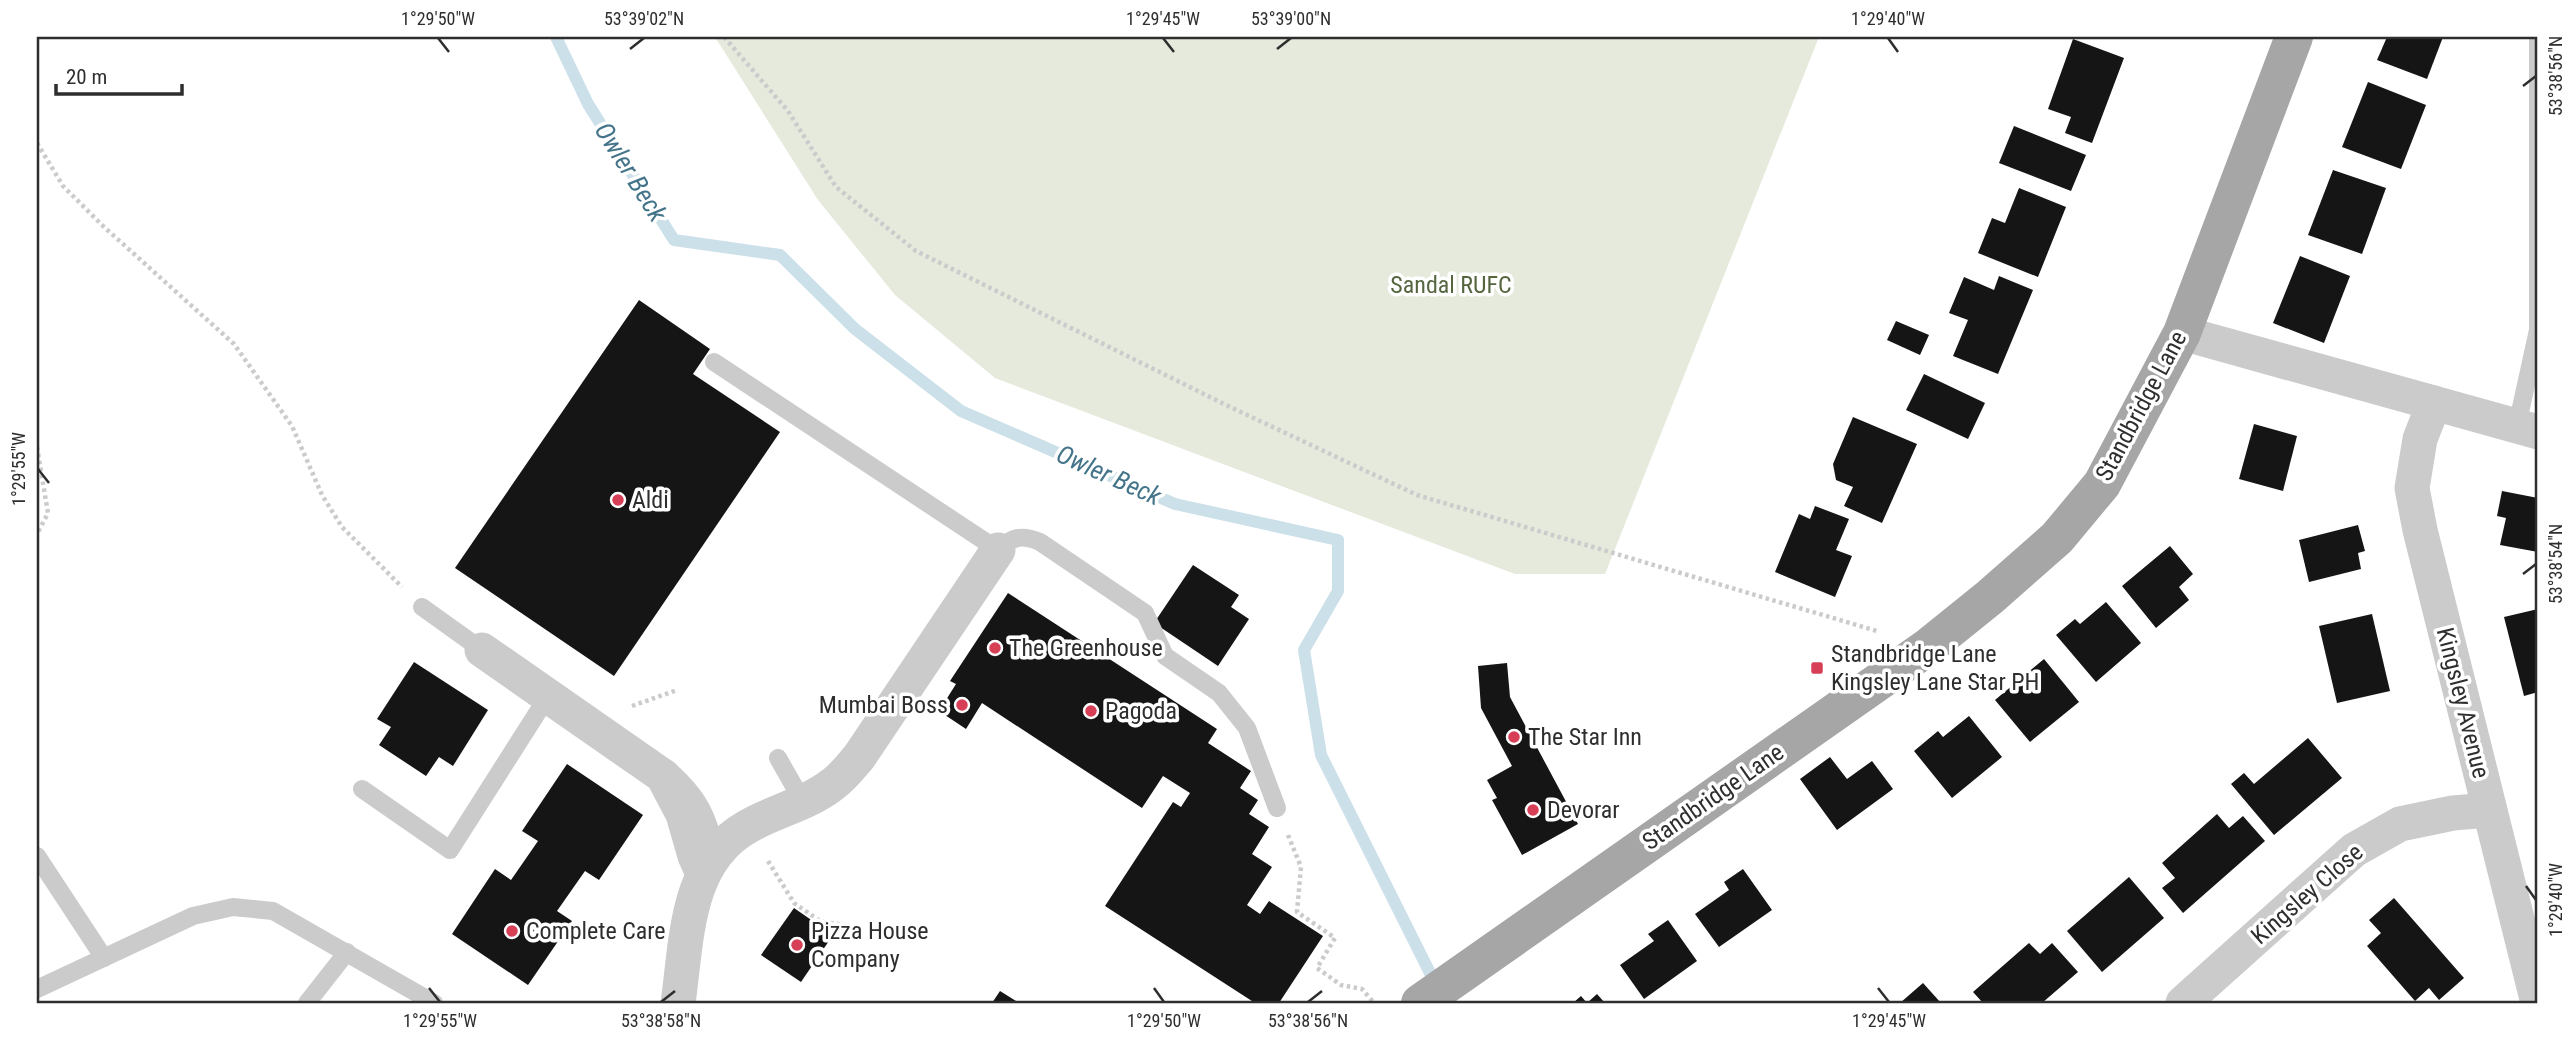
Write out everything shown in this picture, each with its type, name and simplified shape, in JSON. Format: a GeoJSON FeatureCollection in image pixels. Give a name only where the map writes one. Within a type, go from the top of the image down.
{"type":"FeatureCollection","features":[{"type":"Feature","properties":{"kind":"main road","name":"Standbridge Lane"},"geometry":{"type":"LineString","coordinates":[[1420,1003],[1928,646],[1990,597],[2057,538],[2102,485],[2182,333],[2294,37]]}},
{"type":"Feature","properties":{"kind":"street"},"geometry":{"type":"LineString","coordinates":[[2182,333],[2528,429]]}},
{"type":"Feature","properties":{"kind":"street","name":"Kingsley Avenue"},"geometry":{"type":"LineString","coordinates":[[2434,403],[2420,439],[2412,488],[2423,543],[2538,1003]]}},
{"type":"Feature","properties":{"kind":"street"},"geometry":{"type":"LineString","coordinates":[[678,1003],[695,892],[707,867],[733,836],[746,827],[803,802],[833,785],[859,757],[998,550]]}},
{"type":"Feature","properties":{"kind":"street"},"geometry":{"type":"LineString","coordinates":[[482,650],[663,776],[682,814],[695,856],[707,867]]}},
{"type":"Feature","properties":{"kind":"street","name":"Kingsley Close"},"geometry":{"type":"LineString","coordinates":[[2183,1003],[2354,850],[2400,824],[2453,813],[2489,810]]}},
{"type":"Feature","properties":{"kind":"lane"},"geometry":{"type":"LineString","coordinates":[[2528,429],[2538,330],[2538,37]]}},
{"type":"Feature","properties":{"kind":"lane"},"geometry":{"type":"LineString","coordinates":[[714,362],[998,550],[1009,539],[1025,536],[1040,542],[1145,613],[1165,656],[1219,693],[1247,728],[1277,808]]}},
{"type":"Feature","properties":{"kind":"lane"},"geometry":{"type":"LineString","coordinates":[[422,607],[482,650]]}},
{"type":"Feature","properties":{"kind":"lane"},"geometry":{"type":"LineString","coordinates":[[362,789],[450,850],[548,696]]}},
{"type":"Feature","properties":{"kind":"lane"},"geometry":{"type":"LineString","coordinates":[[778,758],[803,802]]}},
{"type":"Feature","properties":{"kind":"lane"},"geometry":{"type":"LineString","coordinates":[[37,856],[104,958]]}},
{"type":"Feature","properties":{"kind":"lane"},"geometry":{"type":"LineString","coordinates":[[37,989],[193,916],[233,907],[273,911],[434,1003]]}},
{"type":"Feature","properties":{"kind":"lane"},"geometry":{"type":"LineString","coordinates":[[307,1003],[347,952]]}},
{"type":"Feature","properties":{"kind":"path"},"geometry":{"type":"LineString","coordinates":[[724,37],[788,111],[836,187],[916,251],[1224,404],[1418,495],[1928,646]]}},
{"type":"Feature","properties":{"kind":"path"},"geometry":{"type":"LineString","coordinates":[[37,143],[63,186],[103,226],[234,344],[292,426],[322,495],[342,527],[422,607]]}},
{"type":"Feature","properties":{"kind":"path"},"geometry":{"type":"LineString","coordinates":[[37,447],[48,513],[37,534]]}},
{"type":"Feature","properties":{"kind":"path"},"geometry":{"type":"LineString","coordinates":[[1277,808],[1301,867],[1297,912],[1335,938],[1317,968],[1341,985],[1362,989],[1374,1003]]}},
{"type":"Feature","properties":{"kind":"path"},"geometry":{"type":"LineString","coordinates":[[746,827],[794,903],[820,921],[856,926]]}},
{"type":"Feature","properties":{"kind":"green space","name":"Sandal RUFC"},"geometry":{"type":"Polygon","coordinates":[[[715,37],[1819,37],[1605,574],[1515,574],[995,378],[895,295],[818,200],[715,37]]]}},
{"type":"Feature","properties":{"kind":"building"},"geometry":{"type":"Polygon","coordinates":[[[2387,37],[2443,37],[2427,79],[2377,60],[2387,37]]]}},
{"type":"Feature","properties":{"kind":"building"},"geometry":{"type":"Polygon","coordinates":[[[2073,39],[2124,58],[2092,143],[2065,133],[2071,117],[2048,109],[2073,39]]]}},
{"type":"Feature","properties":{"kind":"building"},"geometry":{"type":"Polygon","coordinates":[[[2368,82],[2426,105],[2401,169],[2342,147],[2368,82]]]}},
{"type":"Feature","properties":{"kind":"building"},"geometry":{"type":"Polygon","coordinates":[[[2014,126],[2086,155],[2071,191],[1999,163],[2014,126]]]}},
{"type":"Feature","properties":{"kind":"building"},"geometry":{"type":"Polygon","coordinates":[[[2333,170],[2386,188],[2362,254],[2308,235],[2333,170]]]}},
{"type":"Feature","properties":{"kind":"building"},"geometry":{"type":"Polygon","coordinates":[[[2019,188],[2066,207],[2038,277],[1978,253],[1992,218],[2005,223],[2019,188]]]}},
{"type":"Feature","properties":{"kind":"building"},"geometry":{"type":"Polygon","coordinates":[[[2300,256],[2350,276],[2324,343],[2273,323],[2300,256]]]}},
{"type":"Feature","properties":{"kind":"building"},"geometry":{"type":"Polygon","coordinates":[[[1999,276],[2033,290],[1998,374],[1953,356],[1968,320],[1949,313],[1964,277],[1994,290],[1999,276]]]}},
{"type":"Feature","properties":{"kind":"building","name":"Aldi"},"geometry":{"type":"Polygon","coordinates":[[[639,300],[710,349],[693,374],[780,432],[614,676],[455,568],[639,300]]]}},
{"type":"Feature","properties":{"kind":"building"},"geometry":{"type":"Polygon","coordinates":[[[1896,321],[1929,335],[1920,355],[1887,340],[1896,321]]]}},
{"type":"Feature","properties":{"kind":"building"},"geometry":{"type":"Polygon","coordinates":[[[1924,374],[1985,403],[1968,439],[1906,410],[1924,374]]]}},
{"type":"Feature","properties":{"kind":"building"},"geometry":{"type":"Polygon","coordinates":[[[1853,417],[1917,444],[1882,523],[1844,506],[1853,487],[1836,480],[1833,464],[1853,417]]]}},
{"type":"Feature","properties":{"kind":"building"},"geometry":{"type":"Polygon","coordinates":[[[2254,424],[2297,436],[2283,491],[2239,479],[2254,424]]]}},
{"type":"Feature","properties":{"kind":"building"},"geometry":{"type":"Polygon","coordinates":[[[2502,491],[2538,498],[2538,552],[2500,545],[2506,518],[2497,516],[2502,491]]]}},
{"type":"Feature","properties":{"kind":"building"},"geometry":{"type":"Polygon","coordinates":[[[1815,506],[1849,519],[1836,550],[1852,556],[1835,597],[1775,572],[1799,514],[1810,519],[1815,506]]]}},
{"type":"Feature","properties":{"kind":"building"},"geometry":{"type":"Polygon","coordinates":[[[2358,525],[2365,551],[2358,553],[2361,569],[2309,582],[2299,540],[2358,525]]]}},
{"type":"Feature","properties":{"kind":"building"},"geometry":{"type":"Polygon","coordinates":[[[2170,546],[2193,574],[2179,587],[2189,600],[2156,628],[2122,586],[2170,546]]]}},
{"type":"Feature","properties":{"kind":"building"},"geometry":{"type":"Polygon","coordinates":[[[1193,565],[1239,595],[1231,607],[1249,619],[1218,666],[1154,623],[1193,565]]]}},
{"type":"Feature","properties":{"kind":"building"},"geometry":{"type":"Polygon","coordinates":[[[1008,593],[1217,729],[1208,743],[1251,771],[1240,788],[1258,800],[1249,814],[1269,827],[1252,854],[1272,867],[1247,905],[1260,914],[1269,901],[1323,936],[1279,1003],[1255,1003],[1105,906],[1173,802],[1181,807],[1190,793],[1163,776],[1142,808],[982,703],[966,729],[939,711],[956,684],[950,681],[1008,593]]]}},
{"type":"Feature","properties":{"kind":"building"},"geometry":{"type":"Polygon","coordinates":[[[2106,602],[2141,643],[2096,682],[2056,635],[2075,619],[2080,624],[2106,602]]]}},
{"type":"Feature","properties":{"kind":"building"},"geometry":{"type":"Polygon","coordinates":[[[2538,609],[2538,692],[2524,696],[2504,617],[2538,609]]]}},
{"type":"Feature","properties":{"kind":"building"},"geometry":{"type":"Polygon","coordinates":[[[2372,614],[2390,691],[2337,703],[2319,626],[2372,614]]]}},
{"type":"Feature","properties":{"kind":"building"},"geometry":{"type":"Polygon","coordinates":[[[2044,659],[2079,702],[2030,742],[1995,700],[2044,659]]]}},
{"type":"Feature","properties":{"kind":"building"},"geometry":{"type":"Polygon","coordinates":[[[414,662],[488,710],[453,766],[439,757],[426,776],[379,745],[391,727],[377,719],[414,662]]]}},
{"type":"Feature","properties":{"kind":"building","name":"The Star Inn"},"geometry":{"type":"Polygon","coordinates":[[[1507,663],[1510,697],[1578,824],[1522,855],[1492,800],[1497,798],[1487,780],[1512,766],[1481,708],[1478,666],[1507,663]]]}},
{"type":"Feature","properties":{"kind":"building"},"geometry":{"type":"Polygon","coordinates":[[[1969,716],[2002,757],[1952,798],[1914,751],[1938,731],[1943,737],[1969,716]]]}},
{"type":"Feature","properties":{"kind":"building"},"geometry":{"type":"Polygon","coordinates":[[[2308,738],[2342,778],[2274,835],[2231,784],[2244,773],[2254,784],[2308,738]]]}},
{"type":"Feature","properties":{"kind":"building"},"geometry":{"type":"Polygon","coordinates":[[[1830,757],[1847,779],[1872,761],[1893,789],[1837,830],[1800,779],[1830,757]]]}},
{"type":"Feature","properties":{"kind":"building"},"geometry":{"type":"Polygon","coordinates":[[[567,764],[643,815],[599,880],[585,871],[557,911],[572,921],[528,985],[452,934],[495,869],[511,880],[538,841],[522,831],[567,764]]]}},
{"type":"Feature","properties":{"kind":"building"},"geometry":{"type":"Polygon","coordinates":[[[2217,814],[2229,828],[2243,816],[2265,841],[2183,913],[2162,888],[2175,878],[2162,863],[2217,814]]]}},
{"type":"Feature","properties":{"kind":"building"},"geometry":{"type":"Polygon","coordinates":[[[1743,869],[1772,910],[1719,947],[1695,914],[1729,890],[1724,882],[1743,869]]]}},
{"type":"Feature","properties":{"kind":"building"},"geometry":{"type":"Polygon","coordinates":[[[2129,877],[2164,918],[2102,972],[2067,931],[2129,877]]]}},
{"type":"Feature","properties":{"kind":"building"},"geometry":{"type":"Polygon","coordinates":[[[2394,898],[2464,978],[2439,1000],[2429,988],[2415,1001],[2367,946],[2381,933],[2369,920],[2394,898]]]}},
{"type":"Feature","properties":{"kind":"building","name":"Pizza House Company"},"geometry":{"type":"Polygon","coordinates":[[[794,908],[833,935],[801,982],[761,955],[794,908]]]}},
{"type":"Feature","properties":{"kind":"building"},"geometry":{"type":"Polygon","coordinates":[[[1668,920],[1697,961],[1644,999],[1620,965],[1654,941],[1648,934],[1668,920]]]}},
{"type":"Feature","properties":{"kind":"building"},"geometry":{"type":"Polygon","coordinates":[[[2029,943],[2040,954],[2052,943],[2078,972],[2042,1003],[1983,1003],[1973,992],[2029,943]]]}},
{"type":"Feature","properties":{"kind":"building"},"geometry":{"type":"Polygon","coordinates":[[[1923,983],[1941,1003],[1900,1003],[1923,983]]]}},
{"type":"Feature","properties":{"kind":"building"},"geometry":{"type":"Polygon","coordinates":[[[1000,991],[1019,1003],[992,1003],[1000,991]]]}},
{"type":"Feature","properties":{"kind":"building"},"geometry":{"type":"Polygon","coordinates":[[[1597,994],[1605,1003],[1587,1003],[1597,994]]]}},
{"type":"Feature","properties":{"kind":"building"},"geometry":{"type":"Polygon","coordinates":[[[1581,996],[1587,1003],[1573,1003],[1581,996]]]}},
{"type":"Feature","properties":{"kind":"waterway","name":"Owler Beck"},"geometry":{"type":"LineString","coordinates":[[556,37],[588,104],[674,240],[780,255],[855,329],[961,411],[1175,504],[1338,540],[1338,591],[1304,650],[1321,755],[1437,987]]}},
{"type":"Feature","properties":{"kind":"place","name":"Aldi"},"geometry":{"type":"Point","coordinates":[618,500]}},
{"type":"Feature","properties":{"kind":"place","name":"The Greenhouse"},"geometry":{"type":"Point","coordinates":[995,648]}},
{"type":"Feature","properties":{"kind":"place","name":"Standbridge Lane Kingsley Lane Star PH"},"geometry":{"type":"Point","coordinates":[1817,668]}},
{"type":"Feature","properties":{"kind":"place","name":"Mumbai Boss"},"geometry":{"type":"Point","coordinates":[962,705]}},
{"type":"Feature","properties":{"kind":"place","name":"Pagoda"},"geometry":{"type":"Point","coordinates":[1091,711]}},
{"type":"Feature","properties":{"kind":"place","name":"The Star Inn"},"geometry":{"type":"Point","coordinates":[1514,737]}},
{"type":"Feature","properties":{"kind":"place","name":"Devorar"},"geometry":{"type":"Point","coordinates":[1533,810]}},
{"type":"Feature","properties":{"kind":"place","name":"Complete Care"},"geometry":{"type":"Point","coordinates":[512,931]}},
{"type":"Feature","properties":{"kind":"place","name":"Pizza House Company"},"geometry":{"type":"Point","coordinates":[797,945]}}]}
